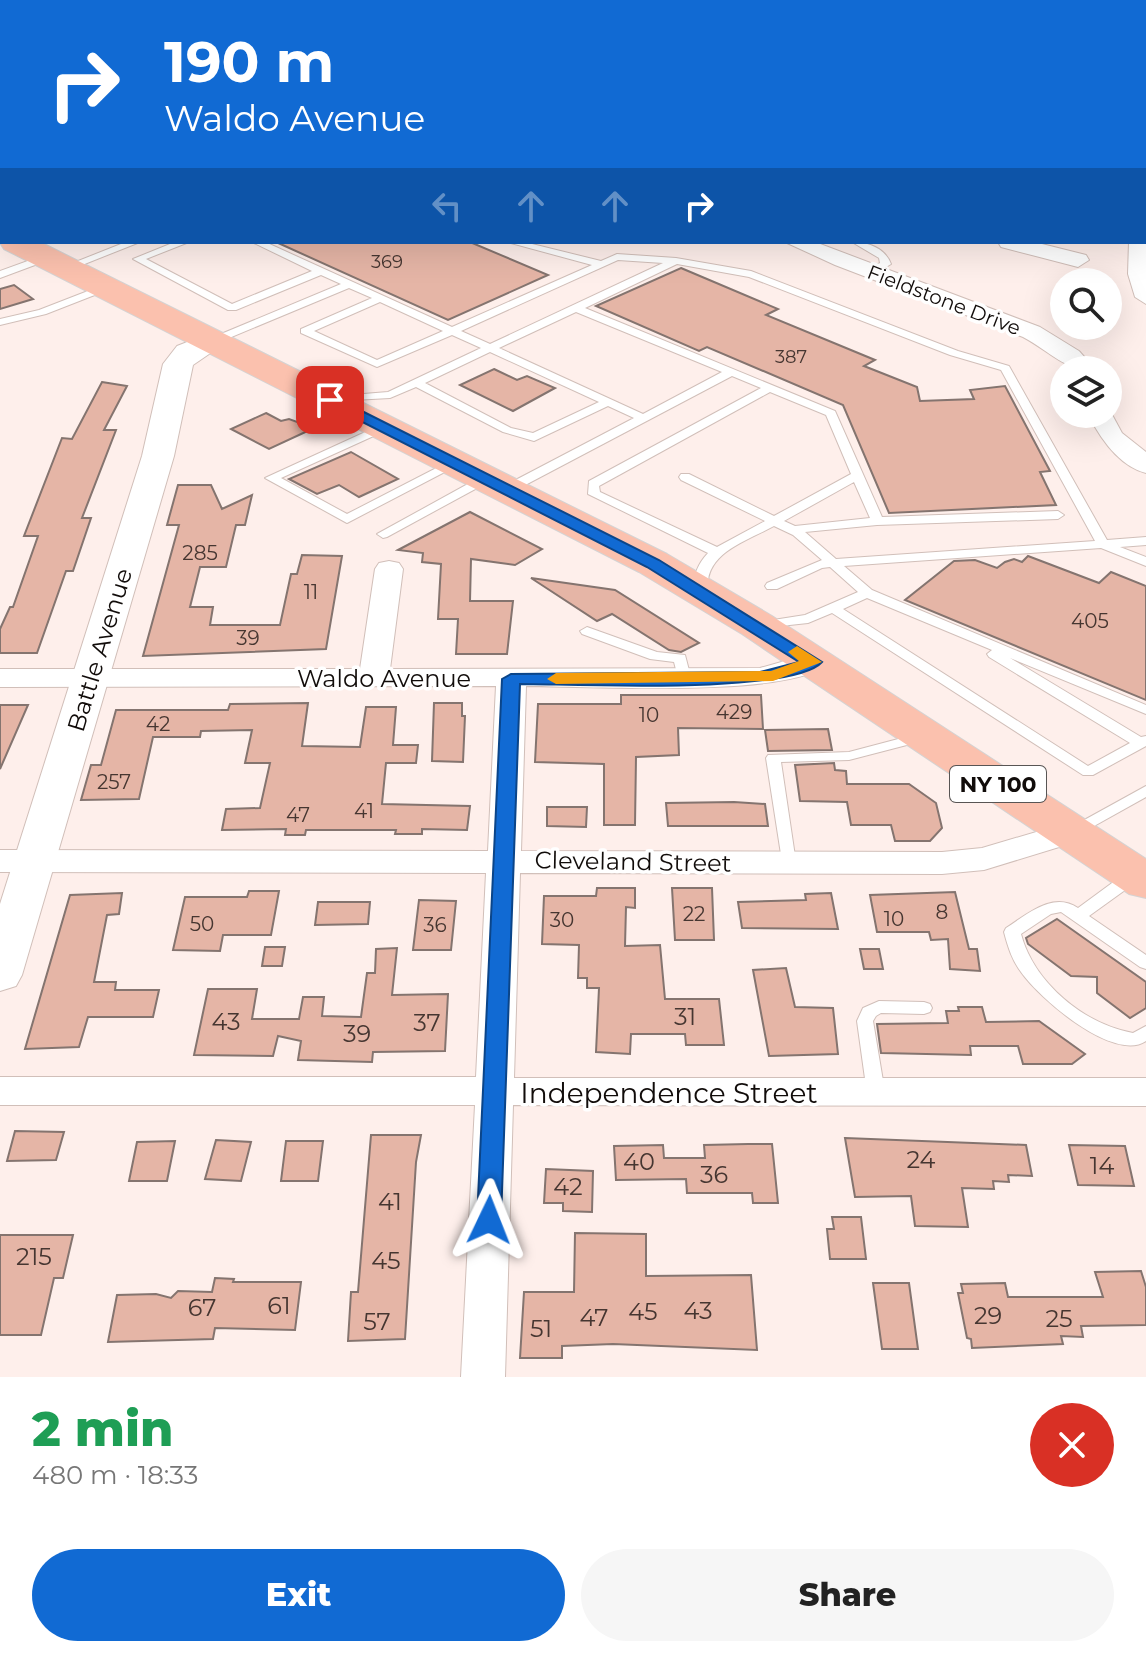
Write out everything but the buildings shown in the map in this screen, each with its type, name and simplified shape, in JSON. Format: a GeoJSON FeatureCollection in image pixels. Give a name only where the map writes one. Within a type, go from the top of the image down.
{"type":"FeatureCollection","features":[{"type":"Feature","properties":{"kind":"main road","name":"NY 100"},"geometry":{"type":"LineString","coordinates":[[19,244],[330,400],[388,411],[483,477],[701,591],[757,625],[1140,878]]}},
{"type":"Feature","properties":{"kind":"street","name":"Fieldstone Drive"},"geometry":{"type":"LineString","coordinates":[[801,244],[1018,327],[1073,356]]}},
{"type":"Feature","properties":{"kind":"street"},"geometry":{"type":"LineString","coordinates":[[1017,244],[1078,260]]}},
{"type":"Feature","properties":{"kind":"street"},"geometry":{"type":"LineString","coordinates":[[1140,244],[1139,274],[1146,297]]}},
{"type":"Feature","properties":{"kind":"street","name":"Battle Avenue"},"geometry":{"type":"LineString","coordinates":[[0,975],[158,456],[178,364],[188,352],[213,341]]}},
{"type":"Feature","properties":{"kind":"street"},"geometry":{"type":"LineString","coordinates":[[1107,428],[1112,437],[1146,465]]}},
{"type":"Feature","properties":{"kind":"street"},"geometry":{"type":"LineString","coordinates":[[374,678],[389,569]]}},
{"type":"Feature","properties":{"kind":"street","name":"Waldo Avenue"},"geometry":{"type":"LineString","coordinates":[[0,678],[684,678],[773,676],[813,662]]}},
{"type":"Feature","properties":{"kind":"street"},"geometry":{"type":"LineString","coordinates":[[483,1377],[511,679]]}},
{"type":"Feature","properties":{"kind":"street","name":"Cleveland Street"},"geometry":{"type":"LineString","coordinates":[[0,861],[963,862],[1012,852],[1070,833]]}},
{"type":"Feature","properties":{"kind":"street","name":"Independence Street"},"geometry":{"type":"LineString","coordinates":[[0,1091],[1146,1092]]}},
{"type":"Feature","properties":{"kind":"lane"},"geometry":{"type":"LineString","coordinates":[[0,275],[125,244]]}},
{"type":"Feature","properties":{"kind":"lane"},"geometry":{"type":"LineString","coordinates":[[179,244],[138,259],[232,308],[321,271]]}},
{"type":"Feature","properties":{"kind":"lane"},"geometry":{"type":"LineString","coordinates":[[261,244],[643,418]]}},
{"type":"Feature","properties":{"kind":"lane"},"geometry":{"type":"LineString","coordinates":[[520,244],[602,264]]}},
{"type":"Feature","properties":{"kind":"lane"},"geometry":{"type":"LineString","coordinates":[[861,244],[883,256],[886,264],[871,272]]}},
{"type":"Feature","properties":{"kind":"lane"},"geometry":{"type":"LineString","coordinates":[[381,298],[305,331],[377,364],[617,257],[676,261],[751,274],[954,353],[1005,368],[1103,544],[1146,562]]}},
{"type":"Feature","properties":{"kind":"lane"},"geometry":{"type":"LineString","coordinates":[[676,261],[416,383],[388,411],[271,478],[347,519],[483,477],[643,418],[731,372]]}},
{"type":"Feature","properties":{"kind":"lane"},"geometry":{"type":"LineString","coordinates":[[213,341],[350,284]]}},
{"type":"Feature","properties":{"kind":"lane"},"geometry":{"type":"LineString","coordinates":[[0,322],[42,312],[107,287]]}},
{"type":"Feature","properties":{"kind":"lane"},"geometry":{"type":"LineString","coordinates":[[574,307],[834,415],[877,521]]}},
{"type":"Feature","properties":{"kind":"lane"},"geometry":{"type":"LineString","coordinates":[[416,383],[507,430],[534,437],[608,402]]}},
{"type":"Feature","properties":{"kind":"lane"},"geometry":{"type":"LineString","coordinates":[[717,552],[594,494],[593,484],[771,387]]}},
{"type":"Feature","properties":{"kind":"lane"},"geometry":{"type":"LineString","coordinates":[[701,591],[699,580],[703,568],[717,552],[858,475]]}},
{"type":"Feature","properties":{"kind":"lane"},"geometry":{"type":"LineString","coordinates":[[383,534],[483,477]]}},
{"type":"Feature","properties":{"kind":"lane"},"geometry":{"type":"LineString","coordinates":[[685,477],[793,530],[867,593],[1146,710]]}},
{"type":"Feature","properties":{"kind":"lane"},"geometry":{"type":"LineString","coordinates":[[793,530],[877,521],[1058,515]]}},
{"type":"Feature","properties":{"kind":"lane"},"geometry":{"type":"LineString","coordinates":[[772,586],[820,564],[1146,541]]}},
{"type":"Feature","properties":{"kind":"lane"},"geometry":{"type":"LineString","coordinates":[[757,625],[808,619],[867,593]]}},
{"type":"Feature","properties":{"kind":"lane"},"geometry":{"type":"LineString","coordinates":[[833,608],[1088,772],[1143,742]]}},
{"type":"Feature","properties":{"kind":"lane"},"geometry":{"type":"LineString","coordinates":[[587,631],[655,656],[680,658],[684,678]]}},
{"type":"Feature","properties":{"kind":"lane"},"geometry":{"type":"LineString","coordinates":[[997,647],[990,652],[1143,742]]}},
{"type":"Feature","properties":{"kind":"lane"},"geometry":{"type":"LineString","coordinates":[[788,863],[773,758],[849,756],[925,736]]}},
{"type":"Feature","properties":{"kind":"lane"},"geometry":{"type":"LineString","coordinates":[[1070,833],[1146,791]]}},
{"type":"Feature","properties":{"kind":"lane"},"geometry":{"type":"LineString","coordinates":[[1078,916],[1140,878]]}},
{"type":"Feature","properties":{"kind":"lane"},"geometry":{"type":"LineString","coordinates":[[1146,963],[1064,906],[1054,906],[1012,932],[1013,944],[1037,985],[1092,1025],[1121,1039],[1136,1040],[1146,1032]]}},
{"type":"Feature","properties":{"kind":"lane"},"geometry":{"type":"LineString","coordinates":[[876,1093],[865,1021],[869,1012],[879,1007],[924,1008]]}},
{"type":"Feature","properties":{"kind":"slow traffic"},"geometry":{"type":"LineString","coordinates":[[556,679],[773,676],[813,662],[797,652]]}},
{"type":"Feature","properties":{"kind":"route"},"geometry":{"type":"LineString","coordinates":[[330,400],[653,563],[813,662],[784,674],[760,677],[511,679],[489,1220]]}}]}
